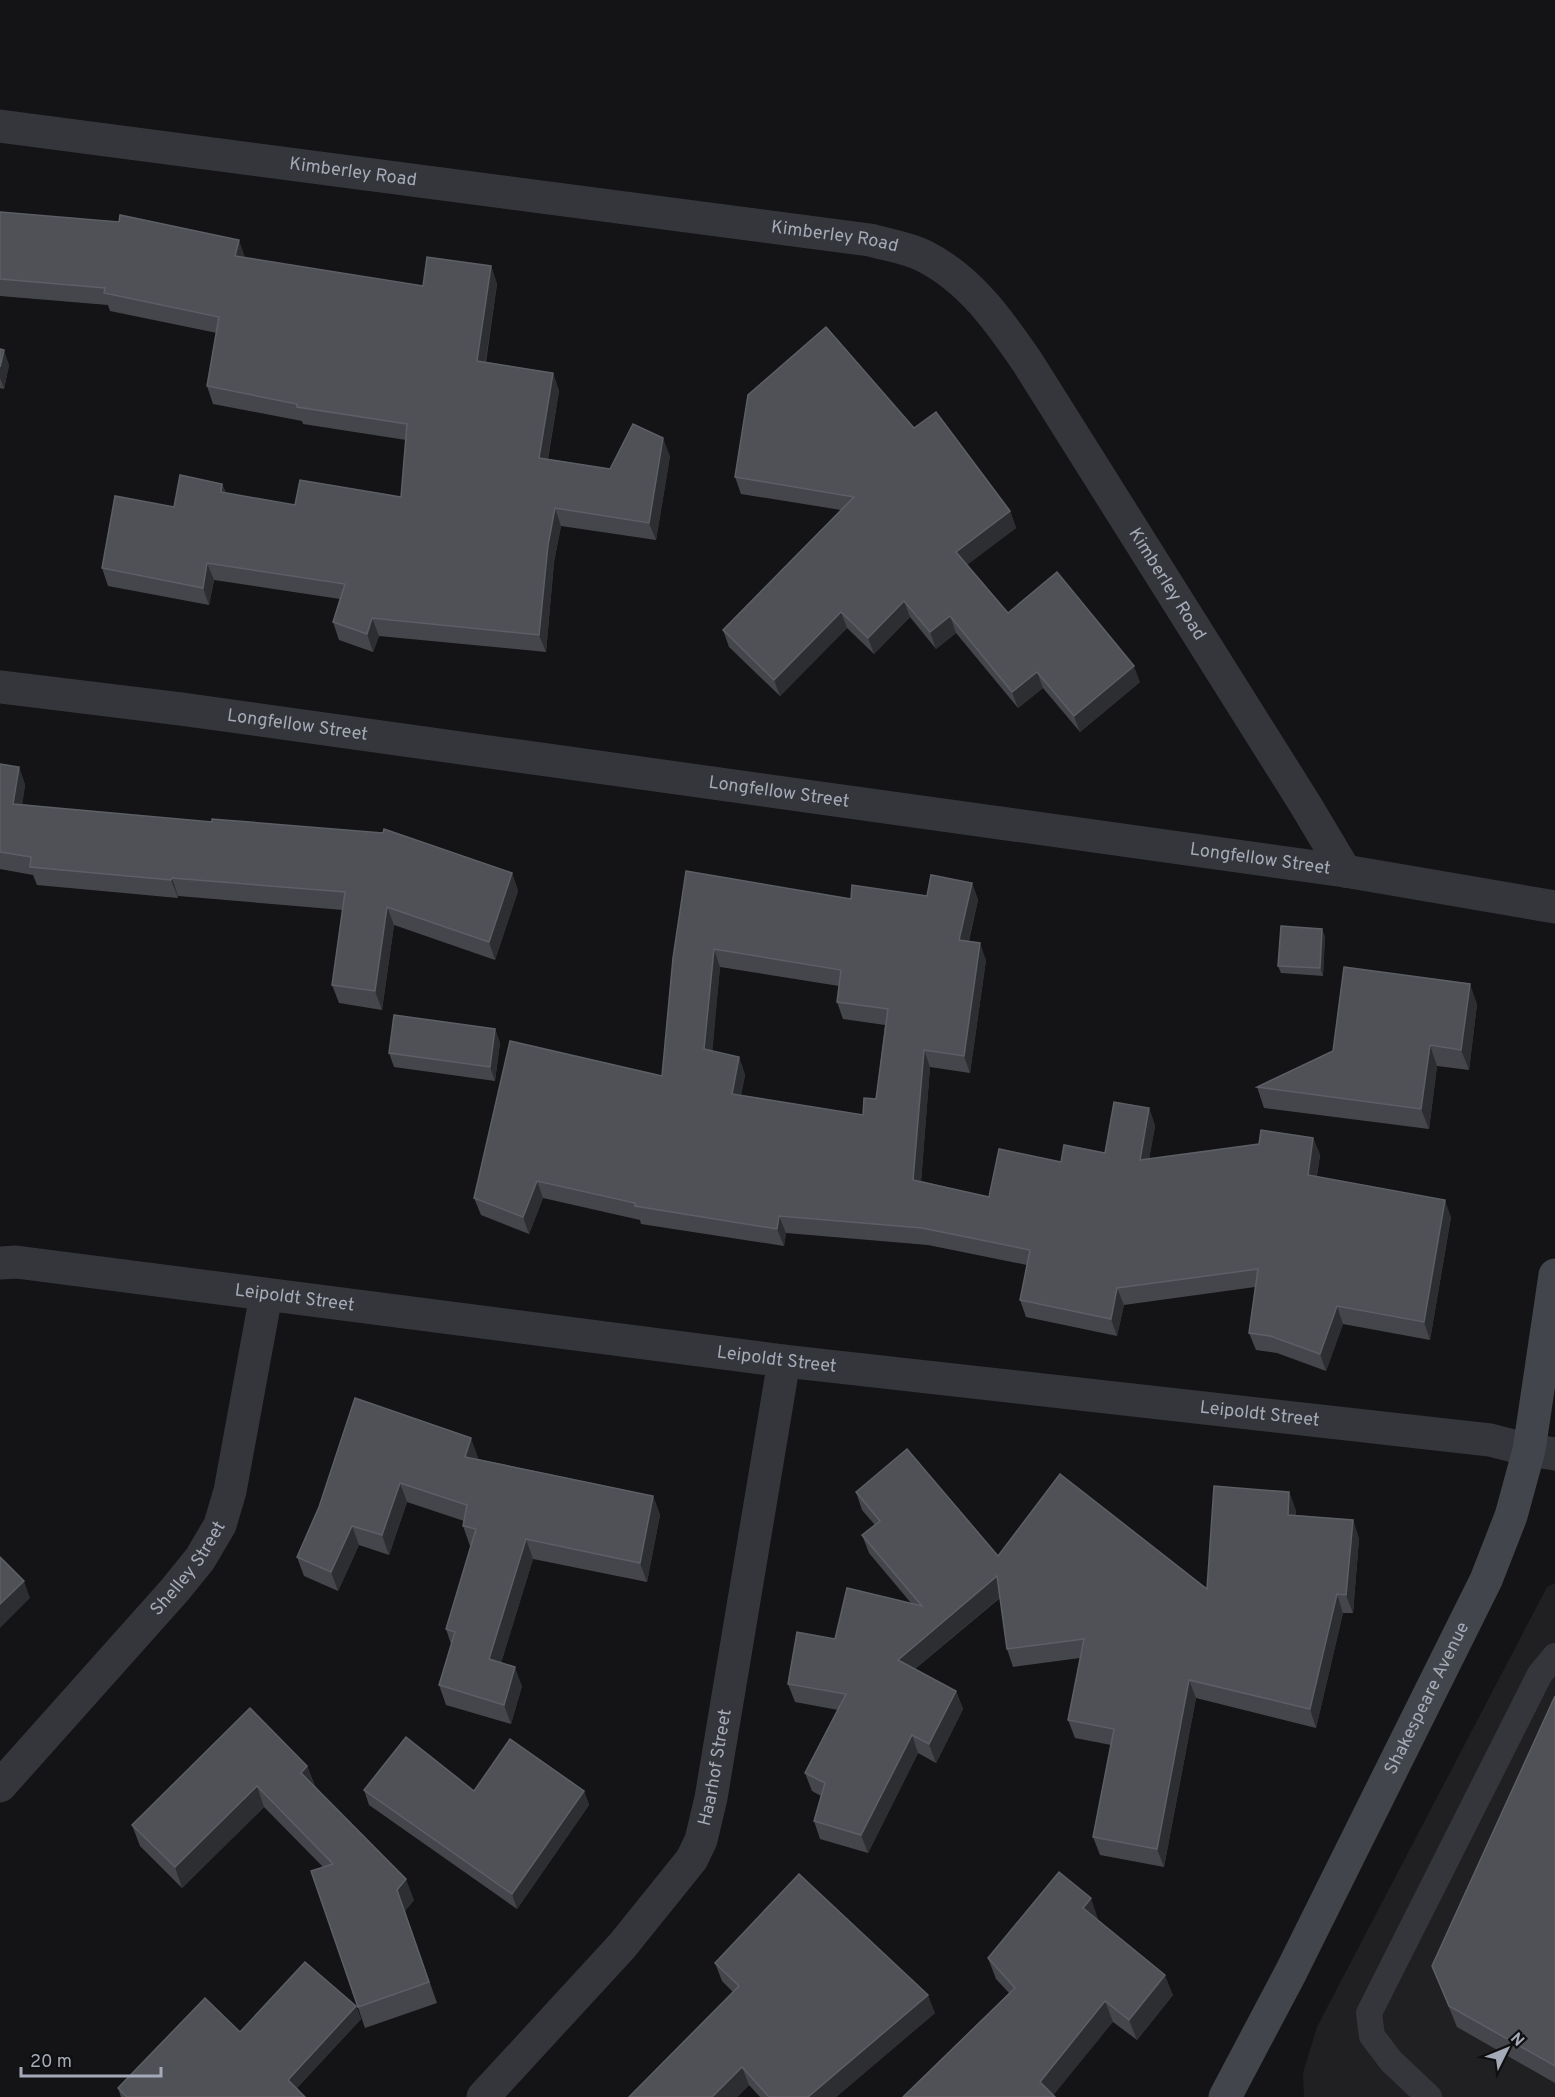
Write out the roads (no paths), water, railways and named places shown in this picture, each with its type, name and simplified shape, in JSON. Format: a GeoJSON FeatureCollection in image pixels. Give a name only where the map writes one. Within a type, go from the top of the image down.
{"type":"FeatureCollection","features":[{"type":"Feature","properties":{"kind":"street","name":"Kimberley Road"},"geometry":{"type":"LineString","coordinates":[[0,126],[870,240],[924,256],[958,278],[994,314],[1029,363],[1345,871]]}},
{"type":"Feature","properties":{"kind":"street","name":"Longfellow Street"},"geometry":{"type":"LineString","coordinates":[[0,687],[181,709],[1345,871],[1555,907]]}},
{"type":"Feature","properties":{"kind":"street","name":"Leipoldt Street"},"geometry":{"type":"LineString","coordinates":[[0,1263],[16,1262],[784,1361],[1490,1440],[1542,1452]]}},
{"type":"Feature","properties":{"kind":"street","name":"Shakespeare Avenue"},"geometry":{"type":"LineString","coordinates":[[1225,2097],[1291,1972],[1486,1580],[1511,1516],[1542,1452],[1555,1275]]}},
{"type":"Feature","properties":{"kind":"street","name":"Shelley Street"},"geometry":{"type":"LineString","coordinates":[[0,1786],[174,1591],[200,1559],[220,1525],[230,1491],[267,1295]]}},
{"type":"Feature","properties":{"kind":"street","name":"Haarhof Street"},"geometry":{"type":"LineString","coordinates":[[483,2097],[622,1946],[692,1859],[701,1840],[711,1798],[784,1361]]}},
{"type":"Feature","properties":{"kind":"lane"},"geometry":{"type":"LineString","coordinates":[[1429,2097],[1391,2061],[1372,2036],[1368,2013],[1540,1674],[1555,1656]]}}]}
